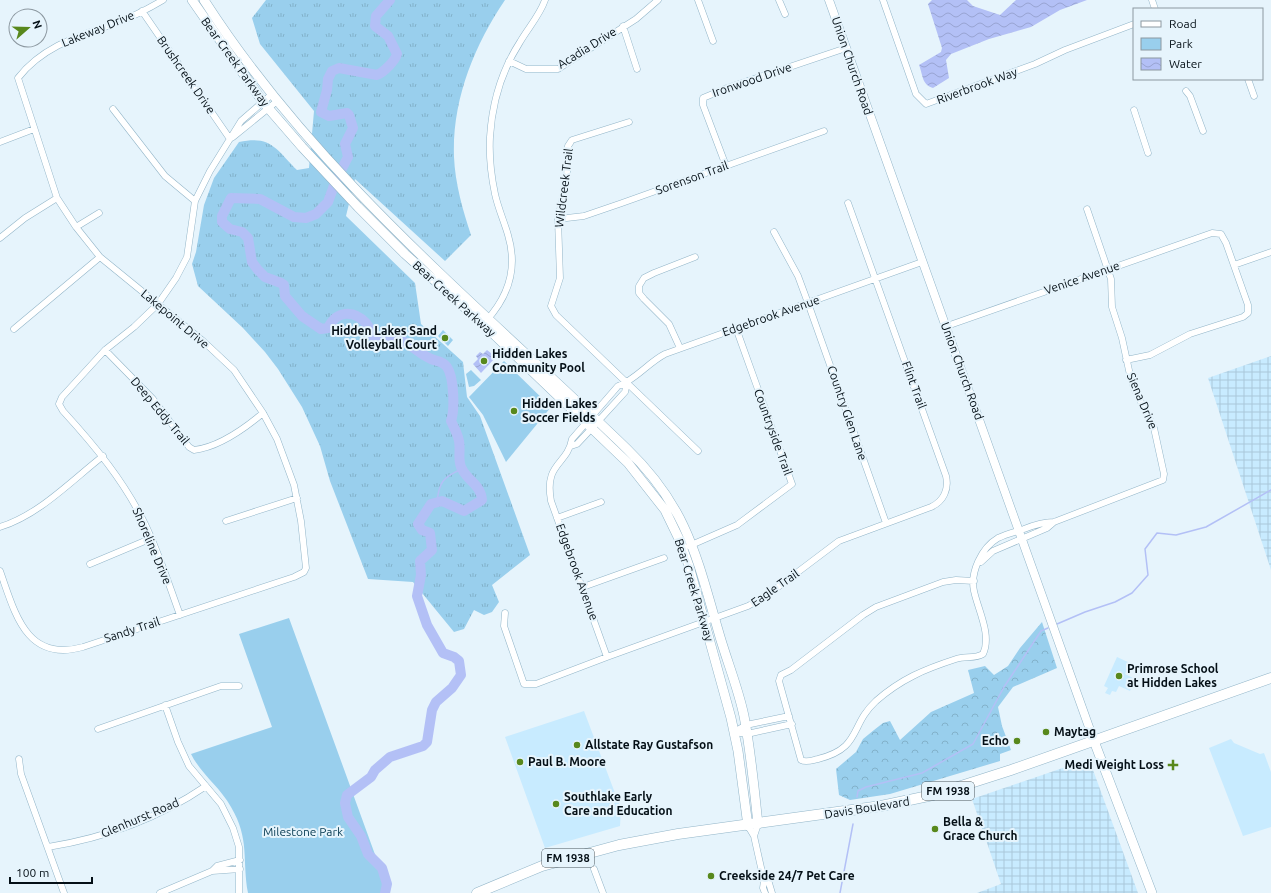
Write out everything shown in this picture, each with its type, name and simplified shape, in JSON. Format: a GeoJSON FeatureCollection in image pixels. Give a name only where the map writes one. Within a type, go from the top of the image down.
{"type":"FeatureCollection","features":[{"type":"Feature","properties":{"kind":"main road","name":"Bear Creek Parkway"},"geometry":{"type":"LineString","coordinates":[[192,0],[265,105],[302,147],[358,207],[405,254],[486,321]]}},
{"type":"Feature","properties":{"kind":"main road","name":"Bear Creek Parkway"},"geometry":{"type":"LineString","coordinates":[[204,0],[274,98],[359,193],[486,321],[592,421],[642,464],[659,483],[679,515],[692,544],[740,700],[746,730],[758,824]]}},
{"type":"Feature","properties":{"kind":"main road","name":"Bear Creek Parkway"},"geometry":{"type":"LineString","coordinates":[[592,421],[640,476],[665,510],[683,548],[734,732],[748,826]]}},
{"type":"Feature","properties":{"kind":"main road","name":"Davis Boulevard"},"geometry":{"type":"LineString","coordinates":[[477,893],[542,866],[594,850],[662,836],[748,826],[875,808],[916,800],[964,786],[1271,678]]}},
{"type":"Feature","properties":{"kind":"main road"},"geometry":{"type":"LineString","coordinates":[[1094,741],[1152,893]]}},
{"type":"Feature","properties":{"kind":"street","name":"Lakeway Drive"},"geometry":{"type":"LineString","coordinates":[[18,78],[34,61],[66,40],[142,11],[163,0]]}},
{"type":"Feature","properties":{"kind":"street"},"geometry":{"type":"LineString","coordinates":[[486,321],[506,293],[511,272],[511,245],[495,195],[491,166],[490,145],[496,103],[509,61],[545,0]]}},
{"type":"Feature","properties":{"kind":"street","name":"Acadia Drive"},"geometry":{"type":"LineString","coordinates":[[509,61],[526,69],[558,69],[646,11],[658,0]]}},
{"type":"Feature","properties":{"kind":"street"},"geometry":{"type":"LineString","coordinates":[[698,0],[713,41]]}},
{"type":"Feature","properties":{"kind":"street"},"geometry":{"type":"LineString","coordinates":[[779,0],[785,14]]}},
{"type":"Feature","properties":{"kind":"street","name":"Union Church Road"},"geometry":{"type":"LineString","coordinates":[[829,0],[1094,741]]}},
{"type":"Feature","properties":{"kind":"street","name":"Riverbrook Way"},"geometry":{"type":"LineString","coordinates":[[883,0],[916,94],[926,104],[1036,64],[1065,50],[1133,24]]}},
{"type":"Feature","properties":{"kind":"street","name":"Brushcreek Drive"},"geometry":{"type":"LineString","coordinates":[[142,11],[230,139]]}},
{"type":"Feature","properties":{"kind":"street"},"geometry":{"type":"LineString","coordinates":[[623,26],[637,69]]}},
{"type":"Feature","properties":{"kind":"street","name":"Ironwood Drive"},"geometry":{"type":"LineString","coordinates":[[726,166],[703,105],[703,98],[727,88],[846,48]]}},
{"type":"Feature","properties":{"kind":"street","name":"Lakepoint Drive"},"geometry":{"type":"LineString","coordinates":[[18,78],[57,198],[76,227],[100,256],[203,341],[234,370],[263,413],[277,439],[297,498],[306,562],[304,572]]}},
{"type":"Feature","properties":{"kind":"street"},"geometry":{"type":"LineString","coordinates":[[1248,80],[1254,96]]}},
{"type":"Feature","properties":{"kind":"street"},"geometry":{"type":"LineString","coordinates":[[1186,91],[1190,96],[1203,131]]}},
{"type":"Feature","properties":{"kind":"street"},"geometry":{"type":"LineString","coordinates":[[105,350],[134,328],[158,304],[183,268],[187,257],[195,200],[210,171],[241,121],[274,98]]}},
{"type":"Feature","properties":{"kind":"street"},"geometry":{"type":"LineString","coordinates":[[113,109],[165,176],[195,200]]}},
{"type":"Feature","properties":{"kind":"street"},"geometry":{"type":"LineString","coordinates":[[1134,110],[1148,153]]}},
{"type":"Feature","properties":{"kind":"street","name":"Wildcreek Trail"},"geometry":{"type":"LineString","coordinates":[[627,383],[553,312],[552,306],[560,278],[558,219],[567,178],[569,143],[629,122]]}},
{"type":"Feature","properties":{"kind":"street"},"geometry":{"type":"LineString","coordinates":[[0,142],[34,129]]}},
{"type":"Feature","properties":{"kind":"street","name":"Sorenson Trail"},"geometry":{"type":"LineString","coordinates":[[558,219],[584,216],[824,131]]}},
{"type":"Feature","properties":{"kind":"street"},"geometry":{"type":"LineString","coordinates":[[0,238],[25,218],[57,198]]}},
{"type":"Feature","properties":{"kind":"street","name":"Flint Trail"},"geometry":{"type":"LineString","coordinates":[[848,203],[946,476],[946,493]]}},
{"type":"Feature","properties":{"kind":"street","name":"Siena Drive"},"geometry":{"type":"LineString","coordinates":[[1020,534],[1047,528],[1054,522],[1163,480],[1164,474],[1154,428],[1134,388],[1126,360],[1122,338],[1112,307],[1111,278],[1109,269],[1087,209]]}},
{"type":"Feature","properties":{"kind":"street"},"geometry":{"type":"LineString","coordinates":[[76,227],[99,213]]}},
{"type":"Feature","properties":{"kind":"street","name":"Country Glen Lane"},"geometry":{"type":"LineString","coordinates":[[774,232],[798,276],[886,523]]}},
{"type":"Feature","properties":{"kind":"street","name":"Venice Avenue"},"geometry":{"type":"LineString","coordinates":[[946,326],[1212,232],[1218,232],[1224,236],[1234,265]]}},
{"type":"Feature","properties":{"kind":"street"},"geometry":{"type":"LineString","coordinates":[[1126,360],[1150,355],[1190,334],[1246,315],[1248,313],[1248,305],[1234,265],[1271,252]]}},
{"type":"Feature","properties":{"kind":"street"},"geometry":{"type":"LineString","coordinates":[[14,329],[100,256]]}},
{"type":"Feature","properties":{"kind":"street"},"geometry":{"type":"LineString","coordinates":[[680,348],[669,324],[639,293],[639,286],[644,278],[695,257]]}},
{"type":"Feature","properties":{"kind":"street","name":"Edgebrook Avenue"},"geometry":{"type":"LineString","coordinates":[[607,656],[557,518],[548,486],[551,472],[570,446],[577,444],[618,386],[627,383],[653,361],[680,348],[922,262]]}},
{"type":"Feature","properties":{"kind":"street","name":"Countryside Trail"},"geometry":{"type":"LineString","coordinates":[[683,548],[737,525],[792,484],[736,328]]}},
{"type":"Feature","properties":{"kind":"street","name":"Shoreline Drive"},"geometry":{"type":"LineString","coordinates":[[105,350],[62,397],[59,404],[63,411],[103,456],[131,498],[152,538],[180,615]]}},
{"type":"Feature","properties":{"kind":"street","name":"Deep Eddy Trail"},"geometry":{"type":"LineString","coordinates":[[105,350],[153,399],[189,447],[194,450],[201,450],[225,439],[247,426],[263,413]]}},
{"type":"Feature","properties":{"kind":"street"},"geometry":{"type":"LineString","coordinates":[[627,383],[698,451]]}},
{"type":"Feature","properties":{"kind":"street"},"geometry":{"type":"LineString","coordinates":[[0,527],[36,509],[103,456]]}},
{"type":"Feature","properties":{"kind":"street","name":"Eagle Trail"},"geometry":{"type":"LineString","coordinates":[[505,613],[504,626],[524,684],[536,684],[607,656],[705,623],[757,602],[839,541],[934,506],[940,502],[946,493]]}},
{"type":"Feature","properties":{"kind":"street"},"geometry":{"type":"LineString","coordinates":[[226,521],[297,498]]}},
{"type":"Feature","properties":{"kind":"street"},"geometry":{"type":"LineString","coordinates":[[557,518],[601,502]]}},
{"type":"Feature","properties":{"kind":"street"},"geometry":{"type":"LineString","coordinates":[[974,574],[982,561],[990,553],[1020,534]]}},
{"type":"Feature","properties":{"kind":"street"},"geometry":{"type":"LineString","coordinates":[[974,581],[956,580],[943,582],[883,604],[862,615],[780,676],[779,682],[801,760],[805,762],[828,756],[844,748],[872,706],[910,676],[956,659],[976,657],[983,654],[985,647],[984,630],[974,591],[974,581],[974,574],[980,557],[993,541],[1020,534]]}},
{"type":"Feature","properties":{"kind":"street"},"geometry":{"type":"LineString","coordinates":[[90,564],[152,538]]}},
{"type":"Feature","properties":{"kind":"street"},"geometry":{"type":"LineString","coordinates":[[583,587],[664,558]]}},
{"type":"Feature","properties":{"kind":"street","name":"Sandy Trail"},"geometry":{"type":"LineString","coordinates":[[0,571],[23,630],[40,645],[49,648],[71,650],[294,577],[304,572]]}},
{"type":"Feature","properties":{"kind":"street"},"geometry":{"type":"LineString","coordinates":[[98,729],[221,686],[239,686]]}},
{"type":"Feature","properties":{"kind":"street"},"geometry":{"type":"LineString","coordinates":[[165,705],[182,753],[189,766],[221,804],[228,815],[237,838],[240,860],[239,893]]}},
{"type":"Feature","properties":{"kind":"street"},"geometry":{"type":"LineString","coordinates":[[746,730],[789,716]]}},
{"type":"Feature","properties":{"kind":"street"},"geometry":{"type":"LineString","coordinates":[[734,732],[792,724]]}},
{"type":"Feature","properties":{"kind":"street"},"geometry":{"type":"LineString","coordinates":[[19,759],[21,774],[64,893]]}},
{"type":"Feature","properties":{"kind":"street","name":"Glenhurst Road"},"geometry":{"type":"LineString","coordinates":[[48,846],[90,838],[121,829],[176,804],[206,786]]}},
{"type":"Feature","properties":{"kind":"street","name":"Bear Creek Parkway"},"geometry":{"type":"LineString","coordinates":[[754,836],[758,824]]}},
{"type":"Feature","properties":{"kind":"street","name":"Bear Creek Parkway"},"geometry":{"type":"LineString","coordinates":[[748,826],[754,836],[764,881],[763,888],[765,893]]}},
{"type":"Feature","properties":{"kind":"street"},"geometry":{"type":"LineString","coordinates":[[212,871],[217,866],[240,860]]}},
{"type":"Feature","properties":{"kind":"street"},"geometry":{"type":"LineString","coordinates":[[160,893],[212,871],[240,869]]}},
{"type":"Feature","properties":{"kind":"street"},"geometry":{"type":"LineString","coordinates":[[594,870],[603,893]]}},
{"type":"Feature","properties":{"kind":"street","name":"Bear Creek Parkway"},"geometry":{"type":"LineString","coordinates":[[764,881],[769,883],[772,893]]}},
{"type":"Feature","properties":{"kind":"shaded area"},"geometry":{"type":"Polygon","coordinates":[[[1271,356],[1271,570],[1208,378],[1271,356]]]}},
{"type":"Feature","properties":{"kind":"shaded area","name":"Primrose School at Hidden Lakes"},"geometry":{"type":"Polygon","coordinates":[[[1117,657],[1130,663],[1125,674],[1135,679],[1130,691],[1119,686],[1116,692],[1112,691],[1110,695],[1105,693],[1108,688],[1104,686],[1117,657]]]}},
{"type":"Feature","properties":{"kind":"shaded area"},"geometry":{"type":"Polygon","coordinates":[[[584,711],[621,809],[620,826],[545,848],[505,737],[584,711]]]}},
{"type":"Feature","properties":{"kind":"shaded area"},"geometry":{"type":"Polygon","coordinates":[[[1231,739],[1234,743],[1260,754],[1264,753],[1271,772],[1271,827],[1243,836],[1209,748],[1231,739]]]}},
{"type":"Feature","properties":{"kind":"shaded area"},"geometry":{"type":"Polygon","coordinates":[[[1089,759],[1138,893],[977,893],[1001,884],[972,799],[1089,759]]]}},
{"type":"Feature","properties":{"kind":"green space"},"geometry":{"type":"Polygon","coordinates":[[[266,0],[505,0],[484,36],[467,74],[457,115],[454,136],[456,177],[471,235],[445,261],[355,179],[346,216],[415,283],[421,324],[463,362],[467,397],[480,416],[530,555],[492,585],[499,602],[492,612],[484,615],[474,610],[464,629],[454,632],[413,582],[368,579],[330,481],[320,446],[302,407],[278,369],[265,352],[243,328],[198,286],[192,264],[196,252],[204,205],[214,178],[239,142],[259,140],[266,142],[278,150],[297,170],[309,168],[314,111],[260,44],[252,18],[266,0]]]}},
{"type":"Feature","properties":{"kind":"green space","name":"Hidden Lakes Sand Volleyball Court"},"geometry":{"type":"Polygon","coordinates":[[[443,330],[453,340],[448,346],[438,336],[443,330]]]}},
{"type":"Feature","properties":{"kind":"green space","name":"Hidden Lakes Soccer Fields"},"geometry":{"type":"Polygon","coordinates":[[[504,361],[551,407],[506,462],[483,415],[469,397],[504,361]]]}},
{"type":"Feature","properties":{"kind":"green space"},"geometry":{"type":"Polygon","coordinates":[[[471,370],[481,380],[474,386],[469,387],[466,374],[471,370]]]}},
{"type":"Feature","properties":{"kind":"green space","name":"Milestone Park"},"geometry":{"type":"Polygon","coordinates":[[[289,618],[389,893],[248,893],[243,840],[237,819],[227,800],[200,768],[191,754],[272,727],[239,634],[289,618]]]}},
{"type":"Feature","properties":{"kind":"green space"},"geometry":{"type":"Polygon","coordinates":[[[1042,622],[1057,668],[1013,687],[998,707],[1002,726],[1011,750],[1000,754],[1000,761],[890,794],[850,800],[839,795],[836,769],[856,752],[863,739],[883,723],[890,721],[900,740],[931,712],[974,693],[968,670],[985,666],[994,675],[1008,666],[1020,648],[1042,622]]]}},
{"type":"Feature","properties":{"kind":"water"},"geometry":{"type":"Polygon","coordinates":[[[932,0],[967,0],[973,6],[1000,15],[1016,0],[1087,0],[1060,10],[1031,27],[989,39],[951,54],[946,60],[949,78],[933,88],[929,87],[923,79],[919,65],[941,52],[942,48],[928,4],[932,0]]]}},
{"type":"Feature","properties":{"kind":"water","name":"Hidden Lakes Community Pool"},"geometry":{"type":"Polygon","coordinates":[[[487,350],[496,357],[481,373],[473,364],[478,359],[476,356],[480,352],[483,354],[487,350]]]}},
{"type":"Feature","properties":{"kind":"waterway"},"geometry":{"type":"LineString","coordinates":[[385,893],[387,884],[382,868],[368,854],[361,836],[348,817],[345,803],[347,795],[371,777],[375,770],[390,757],[423,746],[427,742],[432,710],[436,702],[452,688],[461,675],[459,661],[454,657],[443,653],[427,625],[417,596],[421,575],[420,561],[432,550],[430,533],[422,530],[418,524],[431,504],[442,501],[464,511],[482,500],[481,495],[477,487],[465,473],[459,459],[459,441],[451,421],[453,394],[451,378],[447,367],[441,362],[423,355],[403,341],[378,341],[371,334],[366,323],[356,315],[340,315],[331,322],[328,328],[321,329],[302,316],[285,296],[284,285],[265,277],[258,270],[252,262],[248,238],[242,232],[230,229],[222,222],[222,216],[231,198],[260,199],[294,217],[306,218],[316,214],[328,202],[336,180],[348,157],[345,144],[353,128],[347,113],[329,116],[321,112],[327,90],[328,79],[332,71],[339,68],[377,75],[392,63],[397,54],[388,36],[375,26],[376,16],[390,0]]}},
{"type":"Feature","properties":{"kind":"waterway"},"geometry":{"type":"LineString","coordinates":[[437,502],[439,490],[443,481],[450,475],[462,469]]}},
{"type":"Feature","properties":{"kind":"waterway"},"geometry":{"type":"LineString","coordinates":[[1057,624],[1085,612],[1115,602],[1132,593],[1148,575],[1145,549],[1157,533],[1176,535],[1206,527],[1271,490]]}},
{"type":"Feature","properties":{"kind":"waterway"},"geometry":{"type":"LineString","coordinates":[[857,797],[858,791],[866,787],[922,773],[973,744],[1004,687],[1041,631],[1048,628]]}},
{"type":"Feature","properties":{"kind":"waterway"},"geometry":{"type":"LineString","coordinates":[[840,893],[853,824]]}},
{"type":"Feature","properties":{"kind":"place","name":"Hidden Lakes Sand Volleyball Court"},"geometry":{"type":"Point","coordinates":[445,338]}},
{"type":"Feature","properties":{"kind":"place","name":"Hidden Lakes Community Pool"},"geometry":{"type":"Point","coordinates":[484,361]}},
{"type":"Feature","properties":{"kind":"place","name":"Hidden Lakes Soccer Fields"},"geometry":{"type":"Point","coordinates":[514,411]}},
{"type":"Feature","properties":{"kind":"place","name":"Primrose School at Hidden Lakes"},"geometry":{"type":"Point","coordinates":[1119,676]}},
{"type":"Feature","properties":{"kind":"place","name":"Maytag"},"geometry":{"type":"Point","coordinates":[1046,732]}},
{"type":"Feature","properties":{"kind":"place","name":"Echo"},"geometry":{"type":"Point","coordinates":[1017,741]}},
{"type":"Feature","properties":{"kind":"place","name":"Allstate Ray Gustafson"},"geometry":{"type":"Point","coordinates":[577,745]}},
{"type":"Feature","properties":{"kind":"place","name":"Paul B. Moore"},"geometry":{"type":"Point","coordinates":[520,762]}},
{"type":"Feature","properties":{"kind":"place","name":"Medi Weight Loss"},"geometry":{"type":"Point","coordinates":[1173,765]}},
{"type":"Feature","properties":{"kind":"place","name":"Southlake Early Care and Education"},"geometry":{"type":"Point","coordinates":[556,804]}},
{"type":"Feature","properties":{"kind":"place","name":"Bella & Grace Church"},"geometry":{"type":"Point","coordinates":[935,829]}},
{"type":"Feature","properties":{"kind":"place","name":"Creekside 24/7 Pet Care"},"geometry":{"type":"Point","coordinates":[711,876]}}]}
